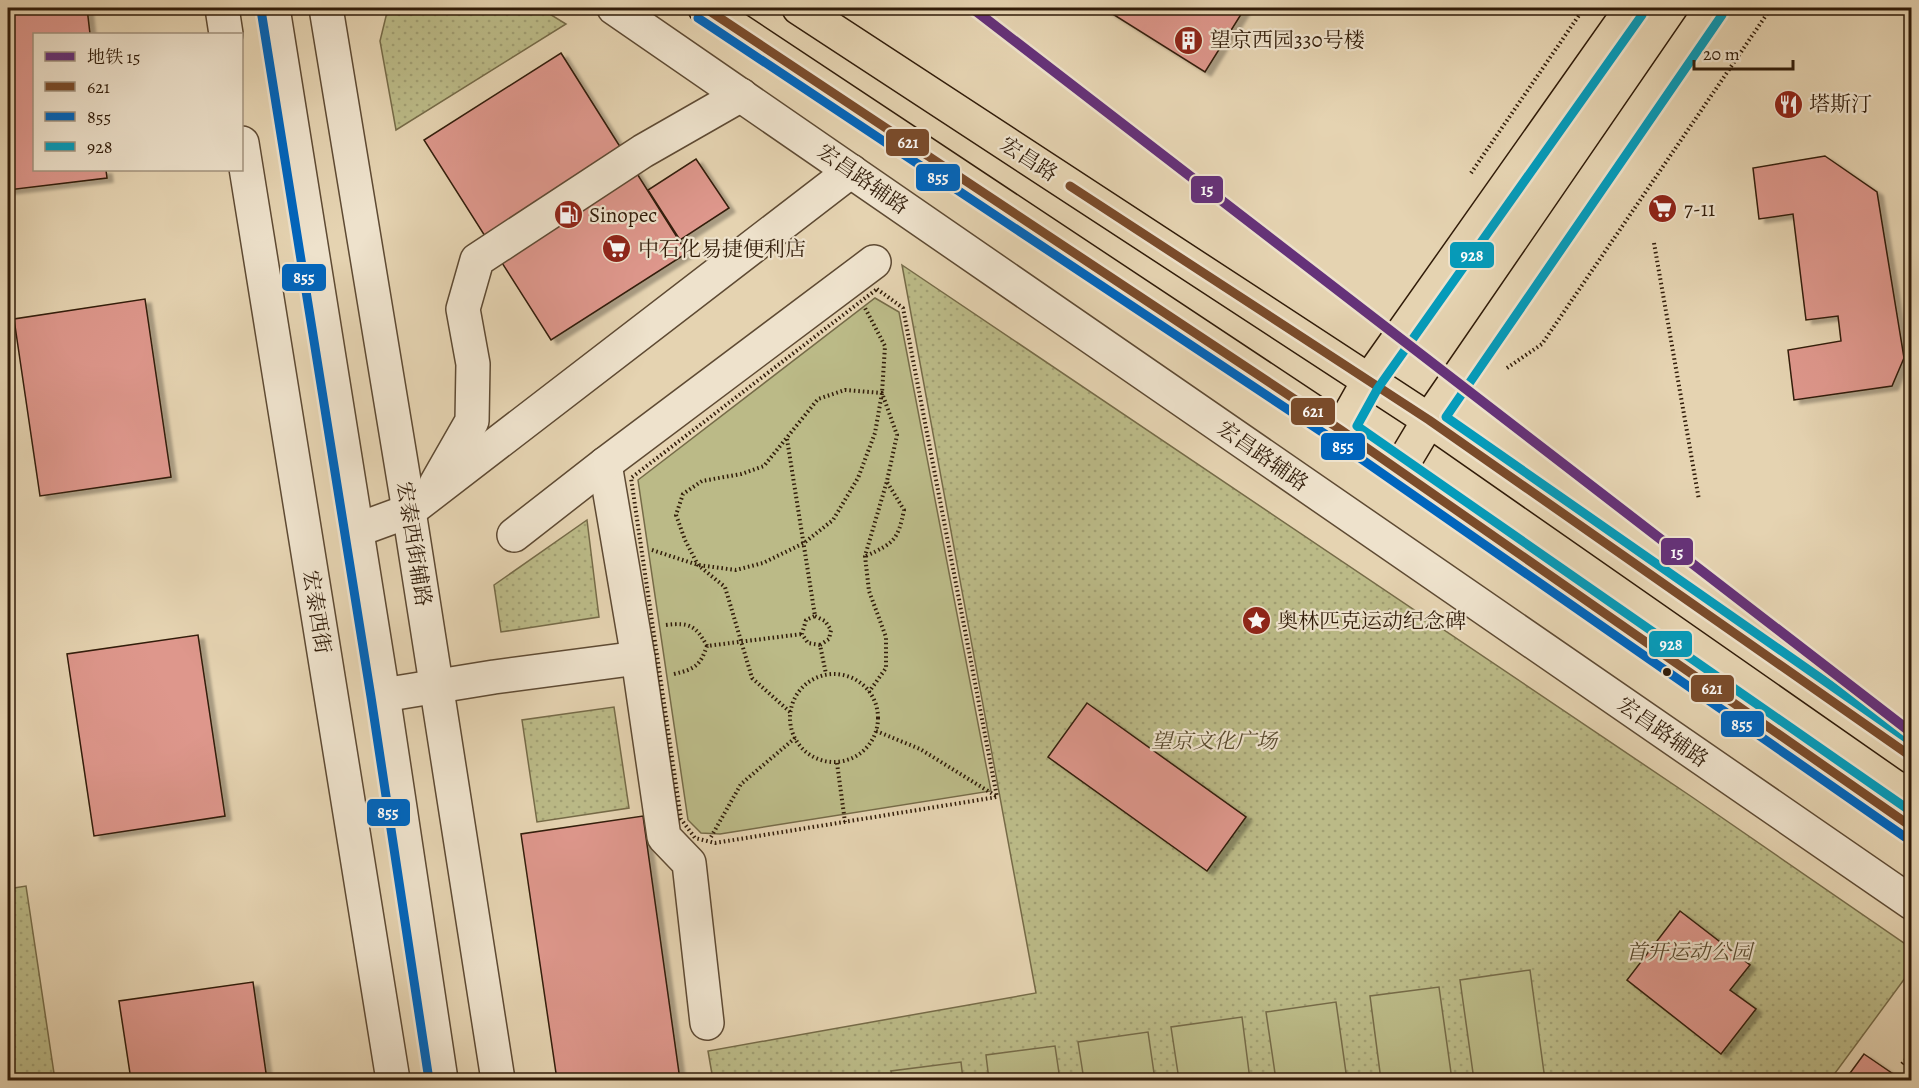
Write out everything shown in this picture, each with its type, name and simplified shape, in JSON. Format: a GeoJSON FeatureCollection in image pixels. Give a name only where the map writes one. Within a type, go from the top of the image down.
{"type":"FeatureCollection","features":[{"type":"Feature","properties":{"kind":"main road"},"geometry":{"type":"LineString","coordinates":[[705,8],[1341,430],[1911,827]]}},
{"type":"Feature","properties":{"kind":"main road","name":"宏昌路"},"geometry":{"type":"LineString","coordinates":[[799,8],[1429,420],[1911,757]]}},
{"type":"Feature","properties":{"kind":"main road"},"geometry":{"type":"LineString","coordinates":[[1341,430],[1368,382],[1632,8]]}},
{"type":"Feature","properties":{"kind":"main road"},"geometry":{"type":"LineString","coordinates":[[1399,470],[1429,420],[1712,8]]}},
{"type":"Feature","properties":{"kind":"street"},"geometry":{"type":"LineString","coordinates":[[222,8],[226,33]]}},
{"type":"Feature","properties":{"kind":"street"},"geometry":{"type":"LineString","coordinates":[[273,8],[383,695],[441,1080]]}},
{"type":"Feature","properties":{"kind":"street","name":"宏泰西街辅路"},"geometry":{"type":"LineString","coordinates":[[326,8],[419,503],[436,686],[498,1080]]}},
{"type":"Feature","properties":{"kind":"street","name":"宏昌路辅路"},"geometry":{"type":"LineString","coordinates":[[614,8],[1911,903]]}},
{"type":"Feature","properties":{"kind":"street"},"geometry":{"type":"LineString","coordinates":[[419,503],[472,422],[472,364],[463,309],[477,260],[643,152],[741,95]]}},
{"type":"Feature","properties":{"kind":"street","name":"宏泰西街"},"geometry":{"type":"LineString","coordinates":[[243,148],[393,1080]]}},
{"type":"Feature","properties":{"kind":"street"},"geometry":{"type":"LineString","coordinates":[[357,530],[419,503],[850,171]]}},
{"type":"Feature","properties":{"kind":"street"},"geometry":{"type":"LineString","coordinates":[[514,535],[874,262]]}},
{"type":"Feature","properties":{"kind":"street"},"geometry":{"type":"LineString","coordinates":[[605,464],[649,666],[663,837],[688,863],[707,1023]]}},
{"type":"Feature","properties":{"kind":"street"},"geometry":{"type":"LineString","coordinates":[[383,695],[436,686],[649,666]]}},
{"type":"Feature","properties":{"kind":"path"},"geometry":{"type":"LineString","coordinates":[[1503,370],[1542,344],[1771,8]]}},
{"type":"Feature","properties":{"kind":"path"},"geometry":{"type":"LineString","coordinates":[[1654,243],[1699,500]]}},
{"type":"Feature","properties":{"kind":"path"},"geometry":{"type":"LineString","coordinates":[[878,289],[903,308],[997,797],[715,843],[695,838],[681,819],[649,666],[653,627],[631,478],[878,289]]}},
{"type":"Feature","properties":{"kind":"path"},"geometry":{"type":"LineString","coordinates":[[641,546],[698,565],[736,570],[763,563],[804,543],[833,520],[858,478],[875,433],[882,393],[885,346],[862,302]]}},
{"type":"Feature","properties":{"kind":"path"},"geometry":{"type":"LineString","coordinates":[[790,712],[752,678],[725,587],[698,565],[685,540],[676,515],[683,494],[702,481],[741,474],[764,466],[818,399],[845,390],[882,393]]}},
{"type":"Feature","properties":{"kind":"path"},"geometry":{"type":"LineString","coordinates":[[869,692],[886,668],[886,637],[868,591],[865,556],[887,481],[897,435],[882,393]]}},
{"type":"Feature","properties":{"kind":"path"},"geometry":{"type":"LineString","coordinates":[[787,439],[815,616]]}},
{"type":"Feature","properties":{"kind":"path"},"geometry":{"type":"LineString","coordinates":[[865,556],[885,547],[899,533],[904,510],[887,481]]}},
{"type":"Feature","properties":{"kind":"path"},"geometry":{"type":"LineString","coordinates":[[815,616],[825,621],[831,630],[829,639],[820,645],[808,643],[802,634],[806,620],[815,616]]}},
{"type":"Feature","properties":{"kind":"path"},"geometry":{"type":"LineString","coordinates":[[649,666],[674,675],[692,670],[702,661],[707,646],[697,629],[684,624],[653,627]]}},
{"type":"Feature","properties":{"kind":"path"},"geometry":{"type":"LineString","coordinates":[[707,646],[802,634]]}},
{"type":"Feature","properties":{"kind":"path"},"geometry":{"type":"LineString","coordinates":[[820,645],[826,674]]}},
{"type":"Feature","properties":{"kind":"path"},"geometry":{"type":"LineString","coordinates":[[826,674],[850,676],[860,683],[869,692],[877,710],[876,731],[864,750],[854,757],[837,763],[815,758],[803,750],[790,726],[790,712],[794,699],[813,679],[826,674]]}},
{"type":"Feature","properties":{"kind":"path"},"geometry":{"type":"LineString","coordinates":[[876,731],[920,749],[997,797]]}},
{"type":"Feature","properties":{"kind":"path"},"geometry":{"type":"LineString","coordinates":[[708,841],[741,784],[795,738]]}},
{"type":"Feature","properties":{"kind":"path"},"geometry":{"type":"LineString","coordinates":[[837,763],[845,822]]}},
{"type":"Feature","properties":{"kind":"path"},"geometry":{"type":"LineString","coordinates":[[1902,1064],[1911,1052]]}},
{"type":"Feature","properties":{"kind":"green space"},"geometry":{"type":"Polygon","coordinates":[[[388,8],[540,8],[566,24],[396,130],[380,41],[388,8]]]}},
{"type":"Feature","properties":{"kind":"green space","name":"望京文化广场"},"geometry":{"type":"Polygon","coordinates":[[[902,265],[1692,797],[1911,948],[1911,970],[1830,1080],[713,1080],[708,1051],[1036,993],[902,265]]]}},
{"type":"Feature","properties":{"kind":"green space"},"geometry":{"type":"Polygon","coordinates":[[[875,298],[899,312],[991,791],[720,834],[701,833],[688,820],[638,480],[875,298]]]}},
{"type":"Feature","properties":{"kind":"green space"},"geometry":{"type":"Polygon","coordinates":[[[587,520],[599,617],[501,632],[494,585],[587,520]]]}},
{"type":"Feature","properties":{"kind":"green space"},"geometry":{"type":"Polygon","coordinates":[[[614,707],[629,808],[537,822],[522,720],[614,707]]]}},
{"type":"Feature","properties":{"kind":"green space"},"geometry":{"type":"Polygon","coordinates":[[[26,886],[55,1080],[8,1080],[8,889],[26,886]]]}},
{"type":"Feature","properties":{"kind":"green space"},"geometry":{"type":"Polygon","coordinates":[[[1530,970],[1545,1080],[1474,1080],[1460,980],[1530,970]]]}},
{"type":"Feature","properties":{"kind":"green space"},"geometry":{"type":"Polygon","coordinates":[[[1439,987],[1452,1080],[1381,1080],[1370,996],[1439,987]]]}},
{"type":"Feature","properties":{"kind":"green space"},"geometry":{"type":"Polygon","coordinates":[[[1336,1002],[1347,1080],[1276,1080],[1266,1012],[1336,1002]]]}},
{"type":"Feature","properties":{"kind":"green space"},"geometry":{"type":"Polygon","coordinates":[[[1242,1017],[1250,1080],[1179,1080],[1171,1027],[1242,1017]]]}},
{"type":"Feature","properties":{"kind":"green space"},"geometry":{"type":"Polygon","coordinates":[[[1148,1032],[1155,1080],[1084,1080],[1078,1042],[1148,1032]]]}},
{"type":"Feature","properties":{"kind":"green space"},"geometry":{"type":"Polygon","coordinates":[[[1055,1046],[1060,1080],[989,1080],[986,1055],[1055,1046]]]}},
{"type":"Feature","properties":{"kind":"green space"},"geometry":{"type":"Polygon","coordinates":[[[961,1062],[963,1080],[893,1080],[891,1071],[961,1062]]]}},
{"type":"Feature","properties":{"kind":"building"},"geometry":{"type":"Polygon","coordinates":[[[8,8],[87,8],[90,33],[33,33],[33,171],[106,171],[107,178],[8,190],[8,8]]]}},
{"type":"Feature","properties":{"kind":"building","name":"望京西园330号楼"},"geometry":{"type":"Polygon","coordinates":[[[1103,8],[1245,8],[1205,72],[1103,8]]]}},
{"type":"Feature","properties":{"kind":"building","name":"Sinopec"},"geometry":{"type":"Polygon","coordinates":[[[561,53],[687,253],[551,340],[424,140],[561,53]]]}},
{"type":"Feature","properties":{"kind":"building"},"geometry":{"type":"Polygon","coordinates":[[[1825,156],[1877,192],[1904,358],[1892,386],[1794,400],[1788,350],[1841,341],[1838,316],[1806,320],[1793,214],[1759,219],[1753,168],[1825,156]]]}},
{"type":"Feature","properties":{"kind":"building"},"geometry":{"type":"Polygon","coordinates":[[[696,159],[729,208],[680,240],[648,190],[696,159]]]}},
{"type":"Feature","properties":{"kind":"building"},"geometry":{"type":"Polygon","coordinates":[[[145,299],[171,477],[40,496],[14,319],[145,299]]]}},
{"type":"Feature","properties":{"kind":"building"},"geometry":{"type":"Polygon","coordinates":[[[198,635],[225,816],[94,836],[67,654],[198,635]]]}},
{"type":"Feature","properties":{"kind":"building"},"geometry":{"type":"Polygon","coordinates":[[[1087,703],[1246,817],[1207,871],[1048,757],[1087,703]]]}},
{"type":"Feature","properties":{"kind":"building"},"geometry":{"type":"Polygon","coordinates":[[[643,816],[680,1080],[557,1080],[521,834],[643,816]]]}},
{"type":"Feature","properties":{"kind":"building"},"geometry":{"type":"Polygon","coordinates":[[[1680,911],[1750,965],[1730,990],[1756,1009],[1721,1054],[1627,980],[1680,911]]]}},
{"type":"Feature","properties":{"kind":"building"},"geometry":{"type":"Polygon","coordinates":[[[253,982],[267,1080],[131,1080],[119,1001],[253,982]]]}},
{"type":"Feature","properties":{"kind":"building"},"geometry":{"type":"Polygon","coordinates":[[[1864,1054],[1902,1080],[1845,1080],[1864,1054]]]}},
{"type":"Feature","properties":{"kind":"metro line","name":"15"},"geometry":{"type":"LineString","coordinates":[[972,8],[1912,733]]}},
{"type":"Feature","properties":{"kind":"transit line","name":"621"},"geometry":{"type":"LineString","coordinates":[[705,8],[1341,430],[1912,827]]}},
{"type":"Feature","properties":{"kind":"transit line","name":"855"},"geometry":{"type":"LineString","coordinates":[[261,10],[371,697],[429,1080]]}},
{"type":"Feature","properties":{"kind":"transit line","name":"928"},"geometry":{"type":"LineString","coordinates":[[1642,15],[1378,388],[1357,426],[1912,812]]}},
{"type":"Feature","properties":{"kind":"transit line","name":"928"},"geometry":{"type":"LineString","coordinates":[[1722,15],[1446,417],[1912,742]]}},
{"type":"Feature","properties":{"kind":"transit line","name":"855"},"geometry":{"type":"LineString","coordinates":[[698,18],[1334,440],[1905,837]]}},
{"type":"Feature","properties":{"kind":"transit line","name":"621"},"geometry":{"type":"LineString","coordinates":[[1070,186],[1429,420],[1912,757]]}},
{"type":"Feature","properties":{"kind":"place","name":"望京西园330号楼"},"geometry":{"type":"Point","coordinates":[1189,40]}},
{"type":"Feature","properties":{"kind":"place","name":"塔斯汀"},"geometry":{"type":"Point","coordinates":[1788,104]}},
{"type":"Feature","properties":{"kind":"place","name":"7-11"},"geometry":{"type":"Point","coordinates":[1663,209]}},
{"type":"Feature","properties":{"kind":"place","name":"Sinopec"},"geometry":{"type":"Point","coordinates":[568,215]}},
{"type":"Feature","properties":{"kind":"place","name":"中石化易捷便利店"},"geometry":{"type":"Point","coordinates":[617,249]}},
{"type":"Feature","properties":{"kind":"place","name":"奥林匹克运动纪念碑"},"geometry":{"type":"Point","coordinates":[1256,621]}},
{"type":"Feature","properties":{"kind":"park label","name":"首开运动公园"},"geometry":{"type":"Point","coordinates":[1689,952]}}]}
